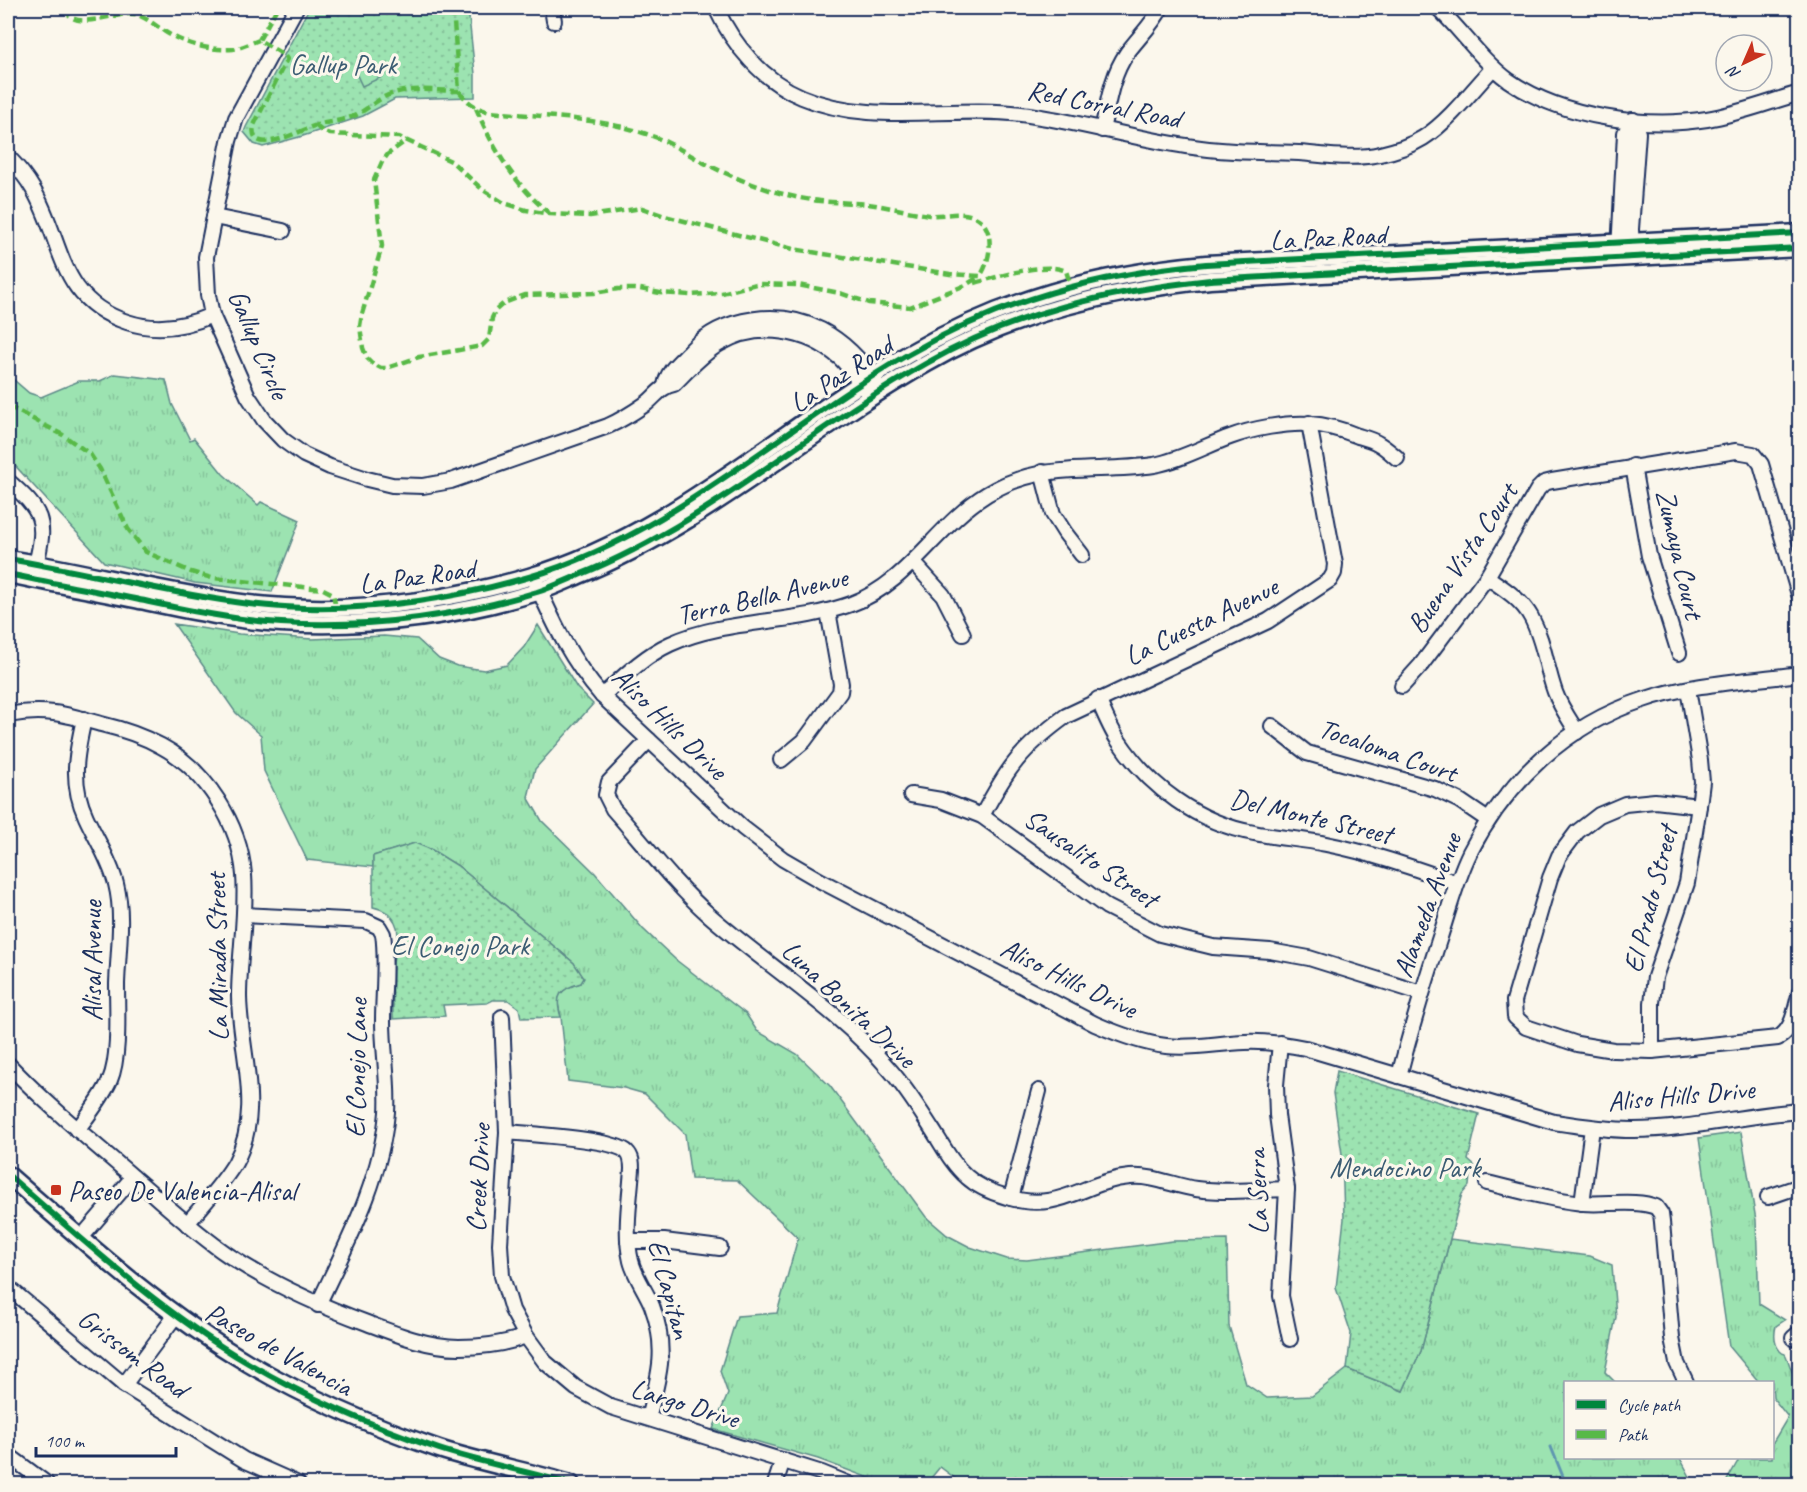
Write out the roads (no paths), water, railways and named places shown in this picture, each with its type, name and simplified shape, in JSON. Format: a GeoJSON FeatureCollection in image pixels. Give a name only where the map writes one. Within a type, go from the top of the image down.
{"type":"FeatureCollection","features":[{"type":"Feature","properties":{"kind":"main road","name":"La Paz Road"},"geometry":{"type":"LineString","coordinates":[[8,574],[214,615],[280,623],[390,621],[469,609],[536,583],[606,564],[686,522],[871,387],[992,331],[1063,306],[1129,290],[1210,280],[1626,250],[1800,233]]}},
{"type":"Feature","properties":{"kind":"main road","name":"La Paz Road"},"geometry":{"type":"LineString","coordinates":[[1626,250],[1800,248]]}},
{"type":"Feature","properties":{"kind":"main road","name":"La Paz Road"},"geometry":{"type":"LineString","coordinates":[[8,559],[222,600],[309,608],[411,602],[484,589],[536,583]]}},
{"type":"Feature","properties":{"kind":"main road","name":"Paseo de Valencia"},"geometry":{"type":"LineString","coordinates":[[8,1175],[176,1315],[248,1363],[328,1404],[440,1449],[567,1484]]}},
{"type":"Feature","properties":{"kind":"street","name":"Gallup Circle"},"geometry":{"type":"LineString","coordinates":[[296,8],[236,118],[229,141],[206,257],[208,296],[212,315],[248,396],[264,420],[283,440],[304,455],[367,479],[392,485],[423,486],[451,481],[608,426],[629,416],[650,401],[665,386],[666,376],[695,346],[713,333],[735,323],[755,319],[778,318],[819,329],[849,350],[871,387]]}},
{"type":"Feature","properties":{"kind":"street","name":"Red Corral Road"},"geometry":{"type":"LineString","coordinates":[[716,8],[725,27],[742,52],[769,77],[799,96],[828,107],[859,112],[987,110],[1024,114],[1206,149],[1360,157],[1378,154],[1422,139],[1439,125],[1493,68]]}},
{"type":"Feature","properties":{"kind":"street"},"geometry":{"type":"LineString","coordinates":[[1102,130],[1118,69],[1126,54],[1161,8]]}},
{"type":"Feature","properties":{"kind":"street"},"geometry":{"type":"LineString","coordinates":[[1438,8],[1493,68],[1509,81],[1536,97],[1563,108],[1587,114],[1633,120],[1681,122],[1733,114],[1800,93]]}},
{"type":"Feature","properties":{"kind":"street"},"geometry":{"type":"LineString","coordinates":[[1626,250],[1638,133],[1633,120]]}},
{"type":"Feature","properties":{"kind":"street"},"geometry":{"type":"LineString","coordinates":[[8,157],[33,190],[71,279],[82,294],[98,307],[116,318],[136,325],[158,328],[193,323],[212,315]]}},
{"type":"Feature","properties":{"kind":"street"},"geometry":{"type":"LineString","coordinates":[[214,217],[283,231]]}},
{"type":"Feature","properties":{"kind":"street","name":"Terra Bella Avenue"},"geometry":{"type":"LineString","coordinates":[[602,696],[648,657],[680,640],[718,629],[828,611],[872,595],[896,578],[913,562],[963,509],[1014,480],[1042,472],[1155,465],[1185,456],[1231,436],[1261,428],[1309,423],[1338,429],[1378,442],[1397,458]]}},
{"type":"Feature","properties":{"kind":"street","name":"La Cuesta Avenue"},"geometry":{"type":"LineString","coordinates":[[982,816],[1002,777],[1020,754],[1041,734],[1066,716],[1268,621],[1330,580],[1335,564],[1309,423]]}},
{"type":"Feature","properties":{"kind":"street","name":"Buena Vista Court"},"geometry":{"type":"LineString","coordinates":[[1402,686],[1428,656],[1487,577],[1544,483],[1633,466],[1736,451],[1753,454],[1761,464],[1793,553]]}},
{"type":"Feature","properties":{"kind":"street","name":"Zumaya Court"},"geometry":{"type":"LineString","coordinates":[[1633,466],[1649,556],[1679,653]]}},
{"type":"Feature","properties":{"kind":"street"},"geometry":{"type":"LineString","coordinates":[[1042,472],[1053,514],[1082,555]]}},
{"type":"Feature","properties":{"kind":"street"},"geometry":{"type":"LineString","coordinates":[[8,481],[29,501],[40,520],[43,531],[36,564]]}},
{"type":"Feature","properties":{"kind":"street"},"geometry":{"type":"LineString","coordinates":[[1793,553],[1800,598]]}},
{"type":"Feature","properties":{"kind":"street"},"geometry":{"type":"LineString","coordinates":[[913,562],[943,595],[963,634]]}},
{"type":"Feature","properties":{"kind":"street"},"geometry":{"type":"LineString","coordinates":[[1487,577],[1511,593],[1530,615],[1542,642],[1554,690],[1577,732]]}},
{"type":"Feature","properties":{"kind":"street","name":"Aliso Hills Drive"},"geometry":{"type":"LineString","coordinates":[[536,583],[564,644],[582,672],[602,696],[743,828],[783,859],[821,881],[1095,1024],[1129,1038],[1166,1046],[1206,1047],[1243,1042],[1280,1042],[1554,1122],[1592,1128],[1634,1130],[1671,1128],[1800,1111]]}},
{"type":"Feature","properties":{"kind":"street"},"geometry":{"type":"LineString","coordinates":[[781,760],[804,741],[840,692],[841,684],[828,611]]}},
{"type":"Feature","properties":{"kind":"street","name":"Alameda Avenue"},"geometry":{"type":"LineString","coordinates":[[1399,1076],[1421,993],[1469,853],[1506,794],[1526,773],[1548,753],[1577,732],[1643,700],[1688,689],[1800,674]]}},
{"type":"Feature","properties":{"kind":"street","name":"El Prado Street"},"geometry":{"type":"LineString","coordinates":[[1652,1052],[1652,1003],[1655,977],[1687,883],[1700,806],[1701,760],[1688,689]]}},
{"type":"Feature","properties":{"kind":"street","name":"Del Monte Street"},"geometry":{"type":"LineString","coordinates":[[1098,699],[1117,739],[1146,776],[1180,804],[1215,822],[1252,833],[1324,843],[1380,856],[1457,884]]}},
{"type":"Feature","properties":{"kind":"street","name":"La Mirada Street"},"geometry":{"type":"LineString","coordinates":[[8,716],[30,711],[58,712],[135,733],[163,747],[186,764],[206,784],[224,811],[238,844],[244,874],[239,1000],[250,1112],[247,1130],[235,1162],[187,1224]]}},
{"type":"Feature","properties":{"kind":"street","name":"Alisal Avenue"},"geometry":{"type":"LineString","coordinates":[[77,1130],[98,1103],[111,1078],[116,1050],[119,913],[116,884],[85,815],[76,783],[76,754],[84,719]]}},
{"type":"Feature","properties":{"kind":"street","name":"Tocaloma Court"},"geometry":{"type":"LineString","coordinates":[[1272,726],[1307,753],[1435,789],[1460,801],[1488,820]]}},
{"type":"Feature","properties":{"kind":"street","name":"Luna Bonita Drive"},"geometry":{"type":"LineString","coordinates":[[649,740],[609,782],[606,795],[613,809],[707,913],[819,1003],[890,1070],[917,1106],[950,1158],[967,1177],[989,1191],[1011,1198],[1041,1203],[1066,1198],[1105,1183],[1129,1177],[1157,1178],[1194,1189],[1219,1192],[1287,1189]]}},
{"type":"Feature","properties":{"kind":"street","name":"Sausalito Street"},"geometry":{"type":"LineString","coordinates":[[911,795],[941,800],[982,816],[1107,907],[1160,934],[1213,947],[1270,951],[1309,958],[1421,993]]}},
{"type":"Feature","properties":{"kind":"street"},"geometry":{"type":"LineString","coordinates":[[1700,806],[1655,801],[1625,804],[1599,815],[1577,832],[1559,856],[1550,878],[1514,1001],[1515,1017],[1526,1027],[1577,1044],[1613,1050],[1652,1052],[1778,1038],[1791,1025],[1800,992]]}},
{"type":"Feature","properties":{"kind":"street","name":"El Conejo Lane"},"geometry":{"type":"LineString","coordinates":[[244,915],[366,921],[379,927],[384,942],[383,1029],[387,1112],[382,1142],[363,1211],[318,1305]]}},
{"type":"Feature","properties":{"kind":"street","name":"Creek Drive"},"geometry":{"type":"LineString","coordinates":[[502,1017],[507,1132],[500,1244],[502,1276],[512,1310],[526,1336]]}},
{"type":"Feature","properties":{"kind":"street","name":"La Serra"},"geometry":{"type":"LineString","coordinates":[[1280,1042],[1276,1085],[1277,1114],[1287,1189],[1281,1296],[1290,1339]]}},
{"type":"Feature","properties":{"kind":"street"},"geometry":{"type":"LineString","coordinates":[[8,1064],[32,1090],[187,1224],[228,1255],[272,1282],[318,1305],[426,1343],[458,1347],[515,1340],[526,1336]]}},
{"type":"Feature","properties":{"kind":"street"},"geometry":{"type":"LineString","coordinates":[[1011,1198],[1039,1091]]}},
{"type":"Feature","properties":{"kind":"street"},"geometry":{"type":"LineString","coordinates":[[1582,1203],[1592,1128]]}},
{"type":"Feature","properties":{"kind":"street","name":"El Capitan"},"geometry":{"type":"LineString","coordinates":[[507,1132],[615,1145],[629,1153],[632,1161],[628,1241],[631,1262],[652,1305],[659,1330],[662,1358],[648,1418]]}},
{"type":"Feature","properties":{"kind":"street"},"geometry":{"type":"LineString","coordinates":[[81,1238],[133,1177]]}},
{"type":"Feature","properties":{"kind":"street"},"geometry":{"type":"LineString","coordinates":[[1487,1182],[1582,1203],[1648,1204],[1656,1208],[1661,1214],[1672,1338],[1677,1363],[1685,1381]]}},
{"type":"Feature","properties":{"kind":"street"},"geometry":{"type":"LineString","coordinates":[[1768,1197],[1800,1186]]}},
{"type":"Feature","properties":{"kind":"street"},"geometry":{"type":"LineString","coordinates":[[628,1241],[664,1241],[720,1248]]}},
{"type":"Feature","properties":{"kind":"street","name":"Grissom Road"},"geometry":{"type":"LineString","coordinates":[[8,1287],[124,1385],[244,1460],[298,1485]]}},
{"type":"Feature","properties":{"kind":"street"},"geometry":{"type":"LineString","coordinates":[[124,1385],[176,1315]]}},
{"type":"Feature","properties":{"kind":"street","name":"Largo Drive"},"geometry":{"type":"LineString","coordinates":[[526,1336],[544,1362],[576,1388],[611,1407],[783,1460],[849,1485]]}},
{"type":"Feature","properties":{"kind":"street"},"geometry":{"type":"LineString","coordinates":[[8,1455],[46,1485]]}},
{"type":"Feature","properties":{"kind":"street"},"geometry":{"type":"LineString","coordinates":[[775,1485],[783,1460]]}},
{"type":"Feature","properties":{"kind":"waterway"},"geometry":{"type":"LineString","coordinates":[[1551,1447],[1566,1484]]}},
{"type":"Feature","properties":{"kind":"place","name":"Paseo De Valencia-Alisal"},"geometry":{"type":"Point","coordinates":[56,1190]}},
{"type":"Feature","properties":{"kind":"park label","name":"Gallup Park"},"geometry":{"type":"Point","coordinates":[343,64]}},
{"type":"Feature","properties":{"kind":"park label","name":"El Conejo Park"},"geometry":{"type":"Point","coordinates":[460,945]}},
{"type":"Feature","properties":{"kind":"park label","name":"Mendocino Park"},"geometry":{"type":"Point","coordinates":[1405,1167]}}]}
